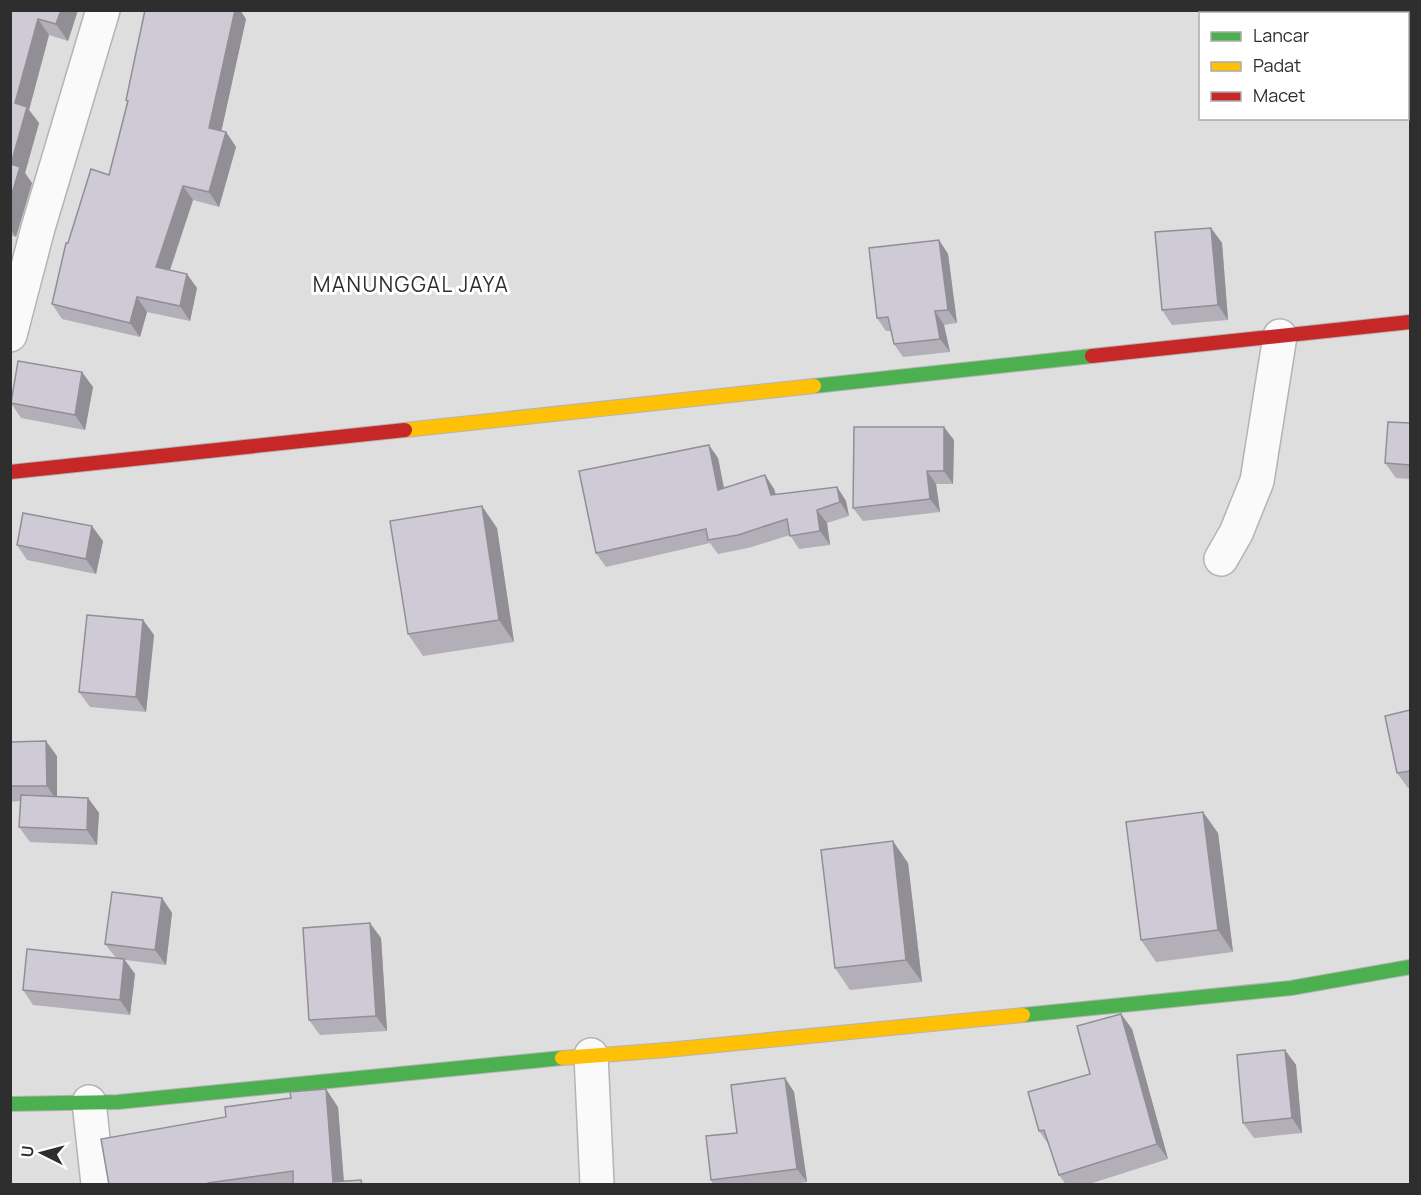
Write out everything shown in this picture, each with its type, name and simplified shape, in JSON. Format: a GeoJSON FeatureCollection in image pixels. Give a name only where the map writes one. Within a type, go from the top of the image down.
{"type":"FeatureCollection","features":[{"type":"Feature","properties":{"kind":"street"},"geometry":{"type":"LineString","coordinates":[[10,335],[38,228],[103,10]]}},
{"type":"Feature","properties":{"kind":"street"},"geometry":{"type":"LineString","coordinates":[[10,472],[1410,322]]}},
{"type":"Feature","properties":{"kind":"street"},"geometry":{"type":"LineString","coordinates":[[1221,559],[1236,533],[1257,482],[1280,336]]}},
{"type":"Feature","properties":{"kind":"street"},"geometry":{"type":"LineString","coordinates":[[10,1104],[118,1102],[591,1055],[667,1050],[1291,988],[1410,967]]}},
{"type":"Feature","properties":{"kind":"street"},"geometry":{"type":"LineString","coordinates":[[591,1055],[597,1185]]}},
{"type":"Feature","properties":{"kind":"street"},"geometry":{"type":"LineString","coordinates":[[89,1102],[98,1185]]}},
{"type":"Feature","properties":{"kind":"building"},"geometry":{"type":"Polygon","coordinates":[[[10,10],[61,10],[56,24],[38,19],[15,103],[27,107],[11,164],[20,167],[10,200],[10,10]]]}},
{"type":"Feature","properties":{"kind":"building"},"geometry":{"type":"Polygon","coordinates":[[[145,10],[235,10],[209,128],[226,132],[209,192],[183,186],[156,267],[187,274],[180,306],[137,297],[130,323],[52,304],[66,243],[68,243],[91,169],[109,175],[128,101],[126,100],[145,10]]]}},
{"type":"Feature","properties":{"kind":"building"},"geometry":{"type":"Polygon","coordinates":[[[1211,228],[1218,305],[1162,310],[1155,232],[1211,228]]]}},
{"type":"Feature","properties":{"kind":"building"},"geometry":{"type":"Polygon","coordinates":[[[939,240],[948,310],[935,311],[940,339],[894,344],[888,317],[877,318],[869,248],[939,240]]]}},
{"type":"Feature","properties":{"kind":"building"},"geometry":{"type":"Polygon","coordinates":[[[18,361],[82,372],[75,415],[11,403],[18,361]]]}},
{"type":"Feature","properties":{"kind":"building"},"geometry":{"type":"Polygon","coordinates":[[[1388,422],[1410,423],[1410,465],[1385,463],[1388,422]]]}},
{"type":"Feature","properties":{"kind":"building"},"geometry":{"type":"Polygon","coordinates":[[[854,427],[944,427],[944,471],[927,471],[930,499],[853,508],[854,427]]]}},
{"type":"Feature","properties":{"kind":"building"},"geometry":{"type":"Polygon","coordinates":[[[709,445],[718,490],[765,475],[771,495],[837,487],[840,502],[817,510],[820,531],[790,536],[787,519],[738,535],[708,540],[706,529],[596,553],[579,471],[709,445]]]}},
{"type":"Feature","properties":{"kind":"building"},"geometry":{"type":"Polygon","coordinates":[[[482,506],[499,620],[408,634],[390,521],[482,506]]]}},
{"type":"Feature","properties":{"kind":"building"},"geometry":{"type":"Polygon","coordinates":[[[23,513],[92,526],[86,559],[17,545],[23,513]]]}},
{"type":"Feature","properties":{"kind":"building"},"geometry":{"type":"Polygon","coordinates":[[[87,615],[143,620],[136,697],[79,692],[87,615]]]}},
{"type":"Feature","properties":{"kind":"building"},"geometry":{"type":"Polygon","coordinates":[[[1410,710],[1410,771],[1397,773],[1385,716],[1410,710]]]}},
{"type":"Feature","properties":{"kind":"building"},"geometry":{"type":"Polygon","coordinates":[[[46,741],[47,786],[10,786],[10,742],[46,741]]]}},
{"type":"Feature","properties":{"kind":"building"},"geometry":{"type":"Polygon","coordinates":[[[21,795],[88,798],[87,830],[19,827],[21,795]]]}},
{"type":"Feature","properties":{"kind":"building"},"geometry":{"type":"Polygon","coordinates":[[[1203,812],[1218,930],[1141,940],[1126,822],[1203,812]]]}},
{"type":"Feature","properties":{"kind":"building"},"geometry":{"type":"Polygon","coordinates":[[[893,841],[906,960],[835,968],[821,850],[893,841]]]}},
{"type":"Feature","properties":{"kind":"building"},"geometry":{"type":"Polygon","coordinates":[[[112,892],[162,898],[155,950],[105,944],[112,892]]]}},
{"type":"Feature","properties":{"kind":"building"},"geometry":{"type":"Polygon","coordinates":[[[370,923],[376,1016],[309,1020],[303,928],[370,923]]]}},
{"type":"Feature","properties":{"kind":"building"},"geometry":{"type":"Polygon","coordinates":[[[27,949],[124,959],[120,1000],[23,990],[27,949]]]}},
{"type":"Feature","properties":{"kind":"building"},"geometry":{"type":"Polygon","coordinates":[[[1121,1014],[1157,1144],[1059,1175],[1044,1130],[1039,1131],[1028,1092],[1090,1074],[1077,1026],[1121,1014]]]}},
{"type":"Feature","properties":{"kind":"building"},"geometry":{"type":"Polygon","coordinates":[[[1285,1050],[1292,1118],[1243,1123],[1237,1055],[1285,1050]]]}},
{"type":"Feature","properties":{"kind":"building"},"geometry":{"type":"Polygon","coordinates":[[[785,1078],[797,1169],[711,1180],[706,1136],[737,1133],[731,1085],[785,1078]]]}},
{"type":"Feature","properties":{"kind":"building"},"geometry":{"type":"Polygon","coordinates":[[[326,1089],[333,1182],[361,1180],[362,1185],[293,1185],[293,1171],[208,1183],[208,1185],[109,1185],[101,1139],[226,1117],[225,1107],[291,1098],[290,1092],[326,1089]]]}},
{"type":"Feature","properties":{"kind":"traffic: fast"},"geometry":{"type":"LineString","coordinates":[[814,386],[1092,356]]}},
{"type":"Feature","properties":{"kind":"traffic: fast"},"geometry":{"type":"LineString","coordinates":[[1023,1015],[1291,988],[1410,967]]}},
{"type":"Feature","properties":{"kind":"traffic: fast"},"geometry":{"type":"LineString","coordinates":[[10,1104],[118,1102],[562,1058]]}},
{"type":"Feature","properties":{"kind":"traffic: slow"},"geometry":{"type":"LineString","coordinates":[[405,430],[814,386]]}},
{"type":"Feature","properties":{"kind":"traffic: slow"},"geometry":{"type":"LineString","coordinates":[[562,1058],[1023,1015]]}},
{"type":"Feature","properties":{"kind":"traffic: jam"},"geometry":{"type":"LineString","coordinates":[[1092,356],[1410,322]]}},
{"type":"Feature","properties":{"kind":"traffic: jam"},"geometry":{"type":"LineString","coordinates":[[10,472],[405,430]]}},
{"type":"Feature","properties":{"kind":"district","name":"MANUNGGAL JAYA"},"geometry":{"type":"Point","coordinates":[411,285]}}]}
